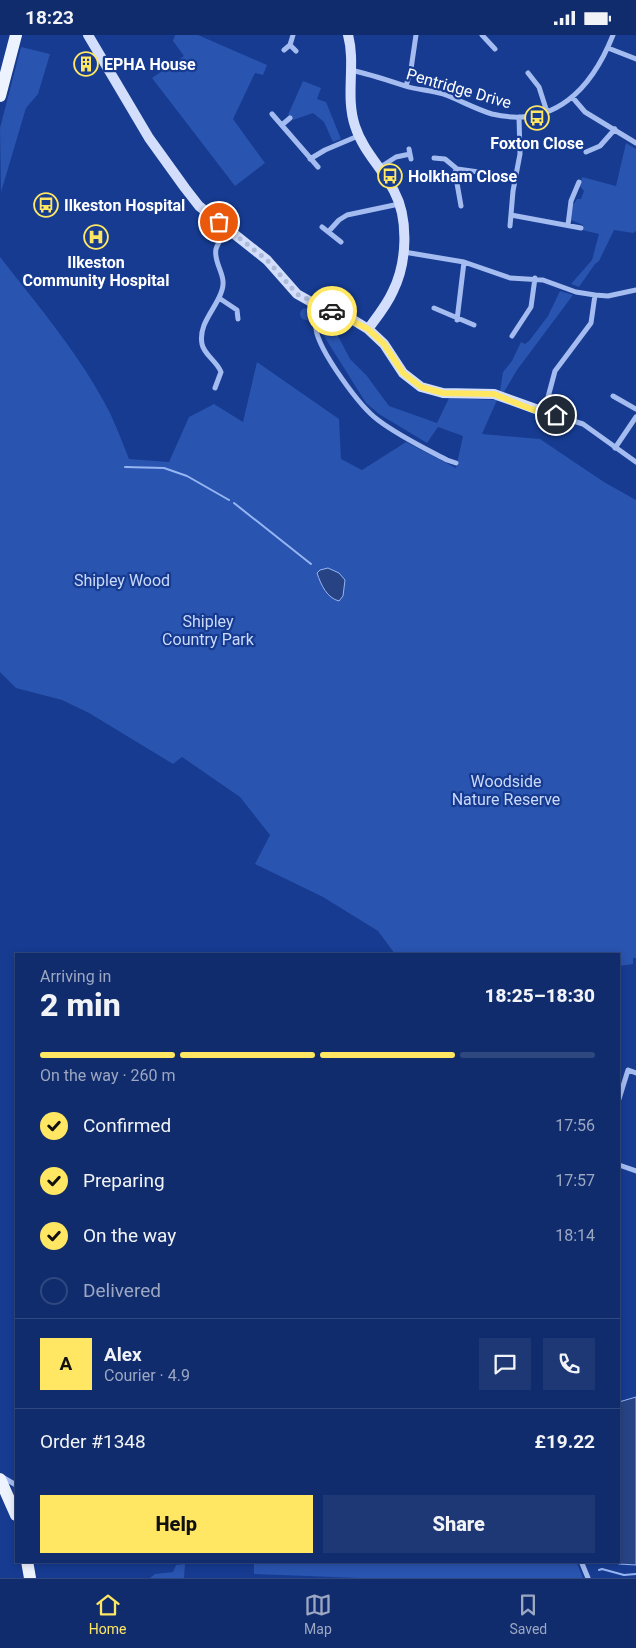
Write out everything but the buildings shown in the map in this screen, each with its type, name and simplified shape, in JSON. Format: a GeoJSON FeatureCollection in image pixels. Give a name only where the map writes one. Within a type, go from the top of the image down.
{"type":"FeatureCollection","features":[{"type":"Feature","properties":{"kind":"main road"},"geometry":{"type":"LineString","coordinates":[[0,96],[2,80],[16,35]]}},
{"type":"Feature","properties":{"kind":"main road"},"geometry":{"type":"LineString","coordinates":[[0,1479],[13,1499]]}},
{"type":"Feature","properties":{"kind":"main road"},"geometry":{"type":"LineString","coordinates":[[28,1563],[30,1578]]}},
{"type":"Feature","properties":{"kind":"street"},"geometry":{"type":"LineString","coordinates":[[88,35],[165,162],[199,206],[267,260],[297,294],[320,307],[350,318],[368,329],[384,344],[403,373],[421,387],[443,393],[494,394],[544,412],[583,423],[636,462]]}},
{"type":"Feature","properties":{"kind":"street"},"geometry":{"type":"LineString","coordinates":[[284,51],[290,45],[292,35]]}},
{"type":"Feature","properties":{"kind":"street"},"geometry":{"type":"LineString","coordinates":[[348,35],[351,53],[351,104],[358,136],[378,169],[392,187],[399,204],[403,227],[403,252],[394,290],[368,329]]}},
{"type":"Feature","properties":{"kind":"street"},"geometry":{"type":"LineString","coordinates":[[406,86],[411,69],[416,35]]}},
{"type":"Feature","properties":{"kind":"street"},"geometry":{"type":"LineString","coordinates":[[482,35],[495,49]]}},
{"type":"Feature","properties":{"kind":"street","name":"Pentridge Drive"},"geometry":{"type":"LineString","coordinates":[[350,70],[378,76],[406,86],[440,93],[486,112],[519,117],[547,112],[572,98],[592,78],[613,35]]}},
{"type":"Feature","properties":{"kind":"street"},"geometry":{"type":"LineString","coordinates":[[290,45],[296,51]]}},
{"type":"Feature","properties":{"kind":"street"},"geometry":{"type":"LineString","coordinates":[[608,48],[636,59]]}},
{"type":"Feature","properties":{"kind":"street"},"geometry":{"type":"LineString","coordinates":[[528,73],[539,87],[547,112]]}},
{"type":"Feature","properties":{"kind":"street"},"geometry":{"type":"LineString","coordinates":[[572,98],[585,112],[636,143]]}},
{"type":"Feature","properties":{"kind":"street"},"geometry":{"type":"LineString","coordinates":[[272,114],[283,124],[295,142],[318,167]]}},
{"type":"Feature","properties":{"kind":"street"},"geometry":{"type":"LineString","coordinates":[[510,226],[515,177],[520,154],[519,117]]}},
{"type":"Feature","properties":{"kind":"street"},"geometry":{"type":"LineString","coordinates":[[283,124],[290,118]]}},
{"type":"Feature","properties":{"kind":"street"},"geometry":{"type":"LineString","coordinates":[[586,152],[600,146],[615,129]]}},
{"type":"Feature","properties":{"kind":"street"},"geometry":{"type":"LineString","coordinates":[[310,159],[325,150],[358,136]]}},
{"type":"Feature","properties":{"kind":"street"},"geometry":{"type":"LineString","coordinates":[[378,169],[396,157],[410,154]]}},
{"type":"Feature","properties":{"kind":"street"},"geometry":{"type":"LineString","coordinates":[[434,158],[445,159],[457,169],[515,177]]}},
{"type":"Feature","properties":{"kind":"street"},"geometry":{"type":"LineString","coordinates":[[457,169],[455,172],[461,206]]}},
{"type":"Feature","properties":{"kind":"street"},"geometry":{"type":"LineString","coordinates":[[568,225],[574,191],[579,183]]}},
{"type":"Feature","properties":{"kind":"street"},"geometry":{"type":"LineString","coordinates":[[574,191],[581,195]]}},
{"type":"Feature","properties":{"kind":"street"},"geometry":{"type":"LineString","coordinates":[[329,231],[339,220],[347,215],[399,204]]}},
{"type":"Feature","properties":{"kind":"street"},"geometry":{"type":"LineString","coordinates":[[511,215],[581,228]]}},
{"type":"Feature","properties":{"kind":"street"},"geometry":{"type":"LineString","coordinates":[[322,227],[342,242]]}},
{"type":"Feature","properties":{"kind":"street"},"geometry":{"type":"LineString","coordinates":[[215,388],[221,376],[218,366],[206,352],[202,342],[208,316],[219,298],[223,280],[216,251],[228,229]]}},
{"type":"Feature","properties":{"kind":"street"},"geometry":{"type":"LineString","coordinates":[[403,252],[464,262],[510,278],[536,278],[595,295],[608,296],[636,290]]}},
{"type":"Feature","properties":{"kind":"street"},"geometry":{"type":"LineString","coordinates":[[457,320],[464,262]]}},
{"type":"Feature","properties":{"kind":"street"},"geometry":{"type":"LineString","coordinates":[[512,336],[531,307],[536,278]]}},
{"type":"Feature","properties":{"kind":"street"},"geometry":{"type":"LineString","coordinates":[[544,412],[555,371],[591,323],[595,295]]}},
{"type":"Feature","properties":{"kind":"street"},"geometry":{"type":"LineString","coordinates":[[219,298],[237,310],[238,319]]}},
{"type":"Feature","properties":{"kind":"street"},"geometry":{"type":"LineString","coordinates":[[320,307],[315,323],[317,336],[339,373],[362,404],[379,421],[447,460],[456,463]]}},
{"type":"Feature","properties":{"kind":"street"},"geometry":{"type":"LineString","coordinates":[[434,308],[457,320],[474,325]]}},
{"type":"Feature","properties":{"kind":"street"},"geometry":{"type":"LineString","coordinates":[[221,376],[228,377]]}},
{"type":"Feature","properties":{"kind":"street"},"geometry":{"type":"LineString","coordinates":[[613,396],[636,409]]}},
{"type":"Feature","properties":{"kind":"street"},"geometry":{"type":"LineString","coordinates":[[615,448],[636,417]]}},
{"type":"Feature","properties":{"kind":"street"},"geometry":{"type":"LineString","coordinates":[[620,1096],[628,1070],[636,1073]]}},
{"type":"Feature","properties":{"kind":"street"},"geometry":{"type":"LineString","coordinates":[[620,1165],[636,1171]]}},
{"type":"Feature","properties":{"kind":"street"},"geometry":{"type":"LineString","coordinates":[[0,1474],[15,1484]]}},
{"type":"Feature","properties":{"kind":"street"},"geometry":{"type":"LineString","coordinates":[[582,1563],[588,1578]]}},
{"type":"Feature","properties":{"kind":"green space"},"geometry":{"type":"Polygon","coordinates":[[[175,35],[198,35],[267,65],[263,75],[255,73],[233,119],[265,163],[235,186],[152,78],[184,56],[173,41],[175,35]]]}},
{"type":"Feature","properties":{"kind":"green space"},"geometry":{"type":"Polygon","coordinates":[[[21,47],[50,54],[38,94],[26,108],[1,192],[0,128],[21,47]]]}},
{"type":"Feature","properties":{"kind":"green space"},"geometry":{"type":"Polygon","coordinates":[[[303,81],[321,88],[317,99],[326,102],[341,139],[333,142],[324,122],[313,113],[293,120],[288,115],[303,81]]]}},
{"type":"Feature","properties":{"kind":"green space"},"geometry":{"type":"Polygon","coordinates":[[[626,143],[636,149],[636,231],[633,233],[614,230],[599,261],[579,287],[571,284],[592,260],[599,234],[582,230],[583,225],[571,220],[573,205],[577,199],[581,199],[584,191],[580,186],[582,177],[616,186],[626,143]]]}},
{"type":"Feature","properties":{"kind":"green space","name":"Shipley Country Park"},"geometry":{"type":"Polygon","coordinates":[[[0,257],[59,332],[99,392],[129,459],[169,462],[189,417],[214,404],[243,422],[257,362],[339,419],[341,459],[362,470],[406,442],[456,468],[463,436],[438,427],[427,443],[379,414],[366,403],[322,333],[320,323],[326,316],[336,321],[337,334],[350,359],[367,376],[389,406],[437,423],[449,398],[497,400],[482,434],[540,439],[604,482],[636,500],[636,958],[633,958],[633,964],[620,966],[620,953],[394,953],[378,931],[323,897],[255,864],[270,835],[240,797],[182,757],[173,764],[89,713],[62,700],[16,688],[0,672],[0,257]]]}},
{"type":"Feature","properties":{"kind":"green space"},"geometry":{"type":"Polygon","coordinates":[[[560,291],[573,295],[517,370],[504,392],[500,391],[503,372],[512,361],[521,342],[525,344],[529,341],[548,316],[560,291]]]}},
{"type":"Feature","properties":{"kind":"green space"},"geometry":{"type":"Polygon","coordinates":[[[304,308],[308,308],[312,314],[308,320],[304,320],[300,316],[300,312],[304,308]]]}},
{"type":"Feature","properties":{"kind":"green space"},"geometry":{"type":"Polygon","coordinates":[[[254,1563],[577,1563],[583,1578],[359,1578],[254,1574],[254,1563]]]}},
{"type":"Feature","properties":{"kind":"green space"},"geometry":{"type":"Polygon","coordinates":[[[185,1564],[184,1578],[150,1578],[155,1574],[173,1572],[176,1565],[185,1564]]]}},
{"type":"Feature","properties":{"kind":"shaded area"},"geometry":{"type":"Polygon","coordinates":[[[328,568],[339,573],[345,580],[343,596],[339,601],[328,594],[317,573],[328,568]]]}},
{"type":"Feature","properties":{"kind":"shaded area"},"geometry":{"type":"Polygon","coordinates":[[[636,1397],[636,1565],[617,1563],[620,1563],[620,1402],[636,1397]]]}},
{"type":"Feature","properties":{"kind":"waterway"},"geometry":{"type":"LineString","coordinates":[[125,467],[164,468],[187,476],[229,500]]}},
{"type":"Feature","properties":{"kind":"waterway"},"geometry":{"type":"LineString","coordinates":[[234,503],[311,564]]}},
{"type":"Feature","properties":{"kind":"waterway"},"geometry":{"type":"LineString","coordinates":[[599,1570],[602,1569],[624,1575],[636,1574]]}},
{"type":"Feature","properties":{"kind":"way so far"},"geometry":{"type":"LineString","coordinates":[[219,222],[267,260],[282,280],[297,294],[320,307],[332,311]]}},
{"type":"Feature","properties":{"kind":"place","name":"EPHA House"},"geometry":{"type":"Point","coordinates":[86,64]}},
{"type":"Feature","properties":{"kind":"place","name":"Foxton Close"},"geometry":{"type":"Point","coordinates":[537,118]}},
{"type":"Feature","properties":{"kind":"place","name":"Holkham Close"},"geometry":{"type":"Point","coordinates":[390,176]}},
{"type":"Feature","properties":{"kind":"place","name":"Ilkeston Hospital"},"geometry":{"type":"Point","coordinates":[46,205]}},
{"type":"Feature","properties":{"kind":"place","name":"Ilkeston Community Hospital"},"geometry":{"type":"Point","coordinates":[96,237]}},
{"type":"Feature","properties":{"kind":"route"},"geometry":{"type":"LineString","coordinates":[[332,311],[346,316],[368,329],[384,344],[403,373],[421,387],[435,392],[450,394],[494,394],[509,399],[521,406],[556,415]]}},
{"type":"Feature","properties":{"kind":"park label","name":"Shipley Wood"},"geometry":{"type":"Point","coordinates":[122,580]}},
{"type":"Feature","properties":{"kind":"park label","name":"Woodside Nature Reserve"},"geometry":{"type":"Point","coordinates":[506,790]}}]}
